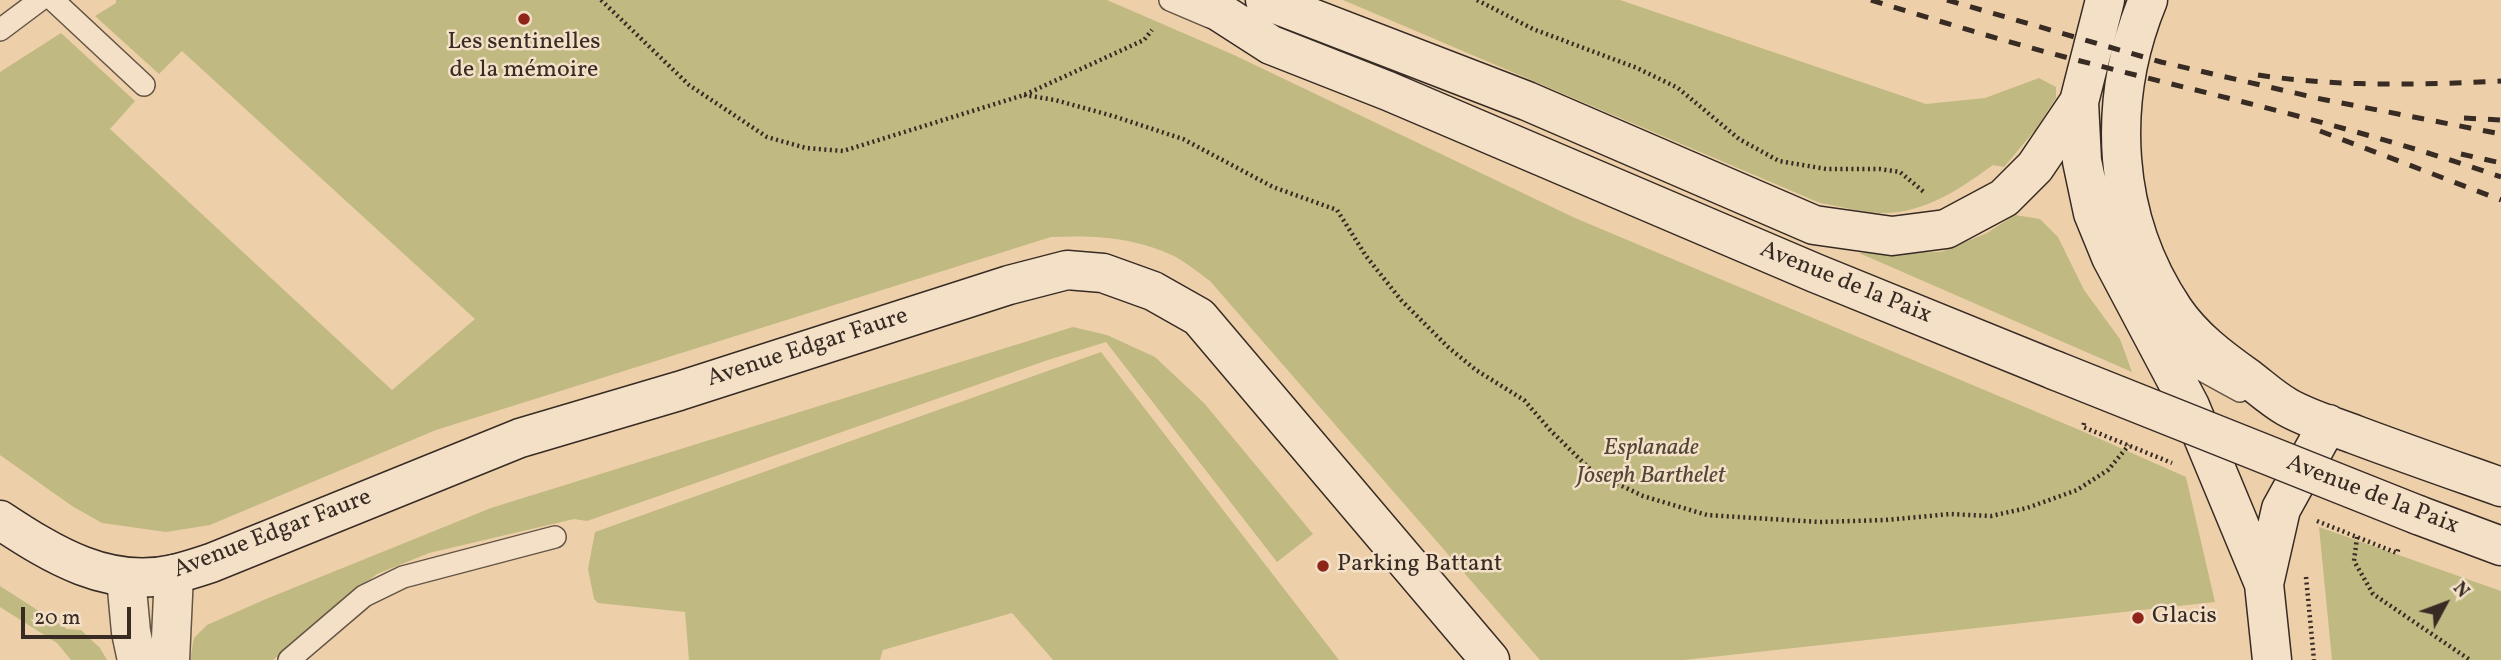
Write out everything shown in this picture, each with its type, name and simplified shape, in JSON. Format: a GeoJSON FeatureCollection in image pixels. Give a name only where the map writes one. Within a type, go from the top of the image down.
{"type":"FeatureCollection","features":[{"type":"Feature","properties":{"kind":"main road","name":"Avenue de la Paix"},"geometry":{"type":"LineString","coordinates":[[1201,0],[1259,38],[2054,370],[2410,527],[2501,546]]}},
{"type":"Feature","properties":{"kind":"main road","name":"Avenue de la Paix"},"geometry":{"type":"LineString","coordinates":[[1265,0],[1527,101],[1814,225],[1892,236],[1945,229],[2004,198],[2035,167],[2079,102]]}},
{"type":"Feature","properties":{"kind":"main road"},"geometry":{"type":"LineString","coordinates":[[2105,0],[2079,102],[2082,161],[2093,213],[2111,257],[2190,405],[2264,584],[2272,660]]}},
{"type":"Feature","properties":{"kind":"main road","name":"Avenue de la Paix"},"geometry":{"type":"LineString","coordinates":[[2148,0],[2135,37],[2121,111],[2120,149],[2124,186],[2133,222],[2150,268],[2175,312],[2211,351],[2287,407],[2501,487]]}},
{"type":"Feature","properties":{"kind":"main road","name":"Avenue Edgar Faure"},"geometry":{"type":"LineString","coordinates":[[0,520],[62,559],[99,573],[126,578],[174,574],[211,563],[520,438],[679,391],[1009,285],[1067,270],[1103,273],[1153,290],[1199,317],[1490,660]]}},
{"type":"Feature","properties":{"kind":"main road"},"geometry":{"type":"LineString","coordinates":[[2264,584],[2281,509],[2328,424]]}},
{"type":"Feature","properties":{"kind":"main road"},"geometry":{"type":"LineString","coordinates":[[170,660],[174,574]]}},
{"type":"Feature","properties":{"kind":"main road"},"geometry":{"type":"LineString","coordinates":[[126,578],[131,632],[137,660]]}},
{"type":"Feature","properties":{"kind":"lane"},"geometry":{"type":"LineString","coordinates":[[0,30],[40,0]]}},
{"type":"Feature","properties":{"kind":"lane"},"geometry":{"type":"LineString","coordinates":[[53,0],[144,85]]}},
{"type":"Feature","properties":{"kind":"lane"},"geometry":{"type":"LineString","coordinates":[[1170,0],[1259,38]]}},
{"type":"Feature","properties":{"kind":"lane"},"geometry":{"type":"LineString","coordinates":[[2149,331],[2180,356],[2235,389],[2287,407]]}},
{"type":"Feature","properties":{"kind":"lane"},"geometry":{"type":"LineString","coordinates":[[289,660],[363,596],[403,577],[555,537]]}},
{"type":"Feature","properties":{"kind":"path"},"geometry":{"type":"LineString","coordinates":[[601,0],[689,85],[767,137],[806,148],[843,151],[1024,95],[1144,40],[1152,30]]}},
{"type":"Feature","properties":{"kind":"path"},"geometry":{"type":"LineString","coordinates":[[1477,0],[1533,29],[1637,68],[1678,88],[1739,139],[1779,161],[1826,169],[1880,169],[1900,172],[1929,197]]}},
{"type":"Feature","properties":{"kind":"path"},"geometry":{"type":"LineString","coordinates":[[1024,95],[1055,100],[1113,116],[1183,139],[1273,187],[1338,210],[1366,256],[1401,300],[1448,347],[1476,370],[1524,400],[1593,472],[1643,496],[1707,515],[1767,519],[1820,522],[1950,514],[1991,516],[2027,508],[2077,490],[2108,470],[2129,445]]}},
{"type":"Feature","properties":{"kind":"path"},"geometry":{"type":"LineString","coordinates":[[2088,414],[2083,426],[2183,468]]}},
{"type":"Feature","properties":{"kind":"path"},"geometry":{"type":"LineString","coordinates":[[2309,518],[2397,553],[2410,527]]}},
{"type":"Feature","properties":{"kind":"path"},"geometry":{"type":"LineString","coordinates":[[2357,537],[2354,561],[2373,594],[2470,660]]}},
{"type":"Feature","properties":{"kind":"green space","name":"Esplanade Joseph Barthelet"},"geometry":{"type":"Polygon","coordinates":[[[116,0],[1107,0],[1234,55],[1575,218],[2186,477],[2215,602],[1684,660],[1540,660],[1210,281],[1179,259],[1159,250],[1129,241],[1083,236],[1051,237],[436,430],[210,525],[166,532],[102,523],[72,506],[0,455],[0,72],[61,33],[135,101],[110,129],[392,390],[475,319],[182,51],[159,74],[95,16],[116,3],[116,0]]]}},
{"type":"Feature","properties":{"kind":"green space"},"geometry":{"type":"Polygon","coordinates":[[[1343,0],[1620,0],[1926,104],[1985,98],[2039,78],[2056,87],[2056,98],[2036,129],[2004,167],[1993,165],[1940,199],[1910,210],[1879,213],[1864,211],[1820,203],[1343,0]]]}},
{"type":"Feature","properties":{"kind":"green space"},"geometry":{"type":"Polygon","coordinates":[[[2015,215],[2040,219],[2058,237],[2084,290],[2120,339],[2132,372],[1859,253],[1941,252],[1987,233],[2015,215]]]}},
{"type":"Feature","properties":{"kind":"green space"},"geometry":{"type":"Polygon","coordinates":[[[1073,327],[1107,335],[1155,357],[1204,403],[1313,534],[1277,562],[1106,342],[587,521],[574,519],[429,553],[377,574],[273,660],[190,660],[194,638],[207,625],[491,508],[1073,327]]]}},
{"type":"Feature","properties":{"kind":"green space"},"geometry":{"type":"Polygon","coordinates":[[[1101,352],[1339,660],[1053,660],[1012,613],[883,650],[880,660],[689,660],[685,612],[598,603],[594,599],[588,569],[595,532],[1101,352]]]}},
{"type":"Feature","properties":{"kind":"green space"},"geometry":{"type":"Polygon","coordinates":[[[2319,527],[2501,591],[2501,660],[2332,660],[2319,527]]]}},
{"type":"Feature","properties":{"kind":"green space"},"geometry":{"type":"Polygon","coordinates":[[[0,586],[67,629],[81,630],[100,648],[107,660],[71,660],[57,643],[0,607],[0,586]]]}},
{"type":"Feature","properties":{"kind":"railway"},"geometry":{"type":"LineString","coordinates":[[1871,0],[2041,50],[2393,142],[2501,177]]}},
{"type":"Feature","properties":{"kind":"railway"},"geometry":{"type":"LineString","coordinates":[[1947,0],[2161,62],[2321,99],[2501,134]]}},
{"type":"Feature","properties":{"kind":"railway"},"geometry":{"type":"LineString","coordinates":[[2258,75],[2319,82],[2379,84],[2501,81]]}},
{"type":"Feature","properties":{"kind":"railway"},"geometry":{"type":"LineString","coordinates":[[2464,118],[2501,120]]}},
{"type":"Feature","properties":{"kind":"railway"},"geometry":{"type":"LineString","coordinates":[[2320,131],[2501,200]]}},
{"type":"Feature","properties":{"kind":"railway"},"geometry":{"type":"LineString","coordinates":[[2461,154],[2501,163]]}},
{"type":"Feature","properties":{"kind":"place","name":"Les sentinelles de la mémoire"},"geometry":{"type":"Point","coordinates":[524,19]}},
{"type":"Feature","properties":{"kind":"place","name":"Parking Battant"},"geometry":{"type":"Point","coordinates":[1323,566]}},
{"type":"Feature","properties":{"kind":"place","name":"Glacis"},"geometry":{"type":"Point","coordinates":[2138,618]}}]}
